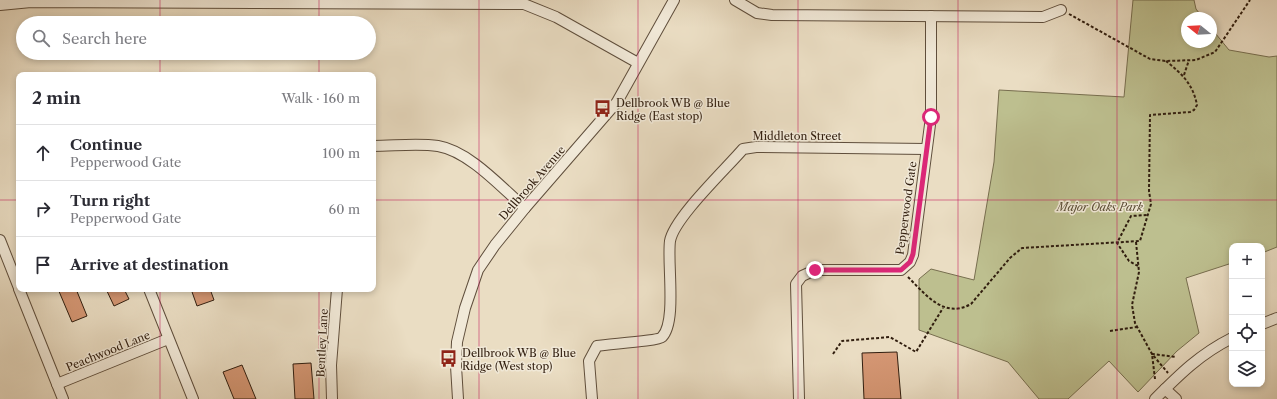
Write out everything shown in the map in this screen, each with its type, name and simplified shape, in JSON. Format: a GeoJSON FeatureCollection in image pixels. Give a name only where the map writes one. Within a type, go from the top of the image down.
{"type":"FeatureCollection","features":[{"type":"Feature","properties":{"kind":"street","name":"Dellbrook Avenue"},"geometry":{"type":"LineString","coordinates":[[458,399],[456,366],[457,342],[470,289],[478,270],[495,245],[525,208],[617,102],[674,0]]}},
{"type":"Feature","properties":{"kind":"street"},"geometry":{"type":"LineString","coordinates":[[735,0],[757,13],[772,15],[1043,17],[1061,10]]}},
{"type":"Feature","properties":{"kind":"street"},"geometry":{"type":"LineString","coordinates":[[0,5],[31,2],[167,1],[524,4],[556,16],[638,63]]}},
{"type":"Feature","properties":{"kind":"street","name":"Pepperwood Gate"},"geometry":{"type":"LineString","coordinates":[[799,399],[796,284],[802,276],[815,270],[901,270],[910,262],[913,254],[931,117],[930,16]]}},
{"type":"Feature","properties":{"kind":"street"},"geometry":{"type":"LineString","coordinates":[[376,146],[438,146],[455,150],[486,174],[525,208]]}},
{"type":"Feature","properties":{"kind":"street","name":"Middleton Street"},"geometry":{"type":"LineString","coordinates":[[592,399],[589,361],[597,346],[614,342],[656,340],[662,337],[670,323],[670,240],[681,218],[743,149],[756,147],[926,149]]}},
{"type":"Feature","properties":{"kind":"street"},"geometry":{"type":"LineString","coordinates":[[0,240],[16,280]]}},
{"type":"Feature","properties":{"kind":"street"},"geometry":{"type":"LineString","coordinates":[[21,292],[63,399]]}},
{"type":"Feature","properties":{"kind":"street"},"geometry":{"type":"LineString","coordinates":[[150,292],[193,399]]}},
{"type":"Feature","properties":{"kind":"street","name":"Bentley Lane"},"geometry":{"type":"LineString","coordinates":[[332,399],[331,365],[336,292]]}},
{"type":"Feature","properties":{"kind":"street"},"geometry":{"type":"LineString","coordinates":[[1265,323],[1277,318]]}},
{"type":"Feature","properties":{"kind":"street","name":"Peachwood Lane"},"geometry":{"type":"LineString","coordinates":[[57,384],[168,339]]}},
{"type":"Feature","properties":{"kind":"street"},"geometry":{"type":"LineString","coordinates":[[1155,399],[1174,380],[1211,348],[1229,339]]}},
{"type":"Feature","properties":{"kind":"street"},"geometry":{"type":"LineString","coordinates":[[1165,389],[1176,399]]}},
{"type":"Feature","properties":{"kind":"path"},"geometry":{"type":"LineString","coordinates":[[1061,10],[1150,59],[1166,61],[1196,60],[1215,52],[1250,0]]}},
{"type":"Feature","properties":{"kind":"path"},"geometry":{"type":"LineString","coordinates":[[1184,75],[1188,60]]}},
{"type":"Feature","properties":{"kind":"path"},"geometry":{"type":"LineString","coordinates":[[901,270],[923,292],[943,308],[951,310],[964,308],[971,304],[1010,258],[1022,248],[1140,241],[1143,237],[1147,215],[1151,204],[1148,191],[1150,115],[1194,110],[1197,105],[1195,92],[1184,75],[1166,61]]}},
{"type":"Feature","properties":{"kind":"path"},"geometry":{"type":"LineString","coordinates":[[1117,243],[1131,216],[1147,215]]}},
{"type":"Feature","properties":{"kind":"path"},"geometry":{"type":"LineString","coordinates":[[1136,242],[1139,272],[1132,305],[1135,323],[1152,354],[1174,380]]}},
{"type":"Feature","properties":{"kind":"path"},"geometry":{"type":"LineString","coordinates":[[1117,243],[1129,261],[1138,266]]}},
{"type":"Feature","properties":{"kind":"path"},"geometry":{"type":"LineString","coordinates":[[833,354],[842,341],[890,337],[916,352],[943,308]]}},
{"type":"Feature","properties":{"kind":"path"},"geometry":{"type":"LineString","coordinates":[[1110,331],[1137,327]]}},
{"type":"Feature","properties":{"kind":"path"},"geometry":{"type":"LineString","coordinates":[[1152,354],[1176,357]]}},
{"type":"Feature","properties":{"kind":"path"},"geometry":{"type":"LineString","coordinates":[[1152,354],[1155,379]]}},
{"type":"Feature","properties":{"kind":"green space","name":"Major Oaks Park"},"geometry":{"type":"Polygon","coordinates":[[[1133,0],[1194,0],[1198,12],[1181,12],[1181,48],[1217,48],[1217,35],[1229,50],[1269,57],[1277,56],[1277,247],[1265,252],[1265,243],[1229,243],[1229,264],[1186,278],[1199,333],[1177,351],[1138,392],[1109,361],[1068,399],[1039,399],[1008,362],[919,330],[919,279],[931,269],[974,280],[994,162],[999,90],[1124,97],[1133,0]]]}},
{"type":"Feature","properties":{"kind":"building"},"geometry":{"type":"Polygon","coordinates":[[[59,292],[77,292],[87,316],[72,322],[59,292]]]}},
{"type":"Feature","properties":{"kind":"building"},"geometry":{"type":"Polygon","coordinates":[[[107,292],[126,292],[129,299],[114,306],[107,292]]]}},
{"type":"Feature","properties":{"kind":"building"},"geometry":{"type":"Polygon","coordinates":[[[192,292],[211,292],[214,300],[197,306],[192,292]]]}},
{"type":"Feature","properties":{"kind":"building"},"geometry":{"type":"Polygon","coordinates":[[[897,352],[901,399],[864,399],[862,353],[897,352]]]}},
{"type":"Feature","properties":{"kind":"building"},"geometry":{"type":"Polygon","coordinates":[[[311,363],[314,399],[295,399],[293,364],[311,363]]]}},
{"type":"Feature","properties":{"kind":"building"},"geometry":{"type":"Polygon","coordinates":[[[242,365],[256,399],[234,399],[223,372],[242,365]]]}},
{"type":"Feature","properties":{"kind":"place","name":"Dellbrook WB @ Blue Ridge (East stop)"},"geometry":{"type":"Point","coordinates":[603,109]}},
{"type":"Feature","properties":{"kind":"place","name":"Dellbrook WB @ Blue Ridge (West stop)"},"geometry":{"type":"Point","coordinates":[449,359]}},
{"type":"Feature","properties":{"kind":"route"},"geometry":{"type":"LineString","coordinates":[[815,270],[901,270],[910,262],[913,254],[931,117]]}}]}
